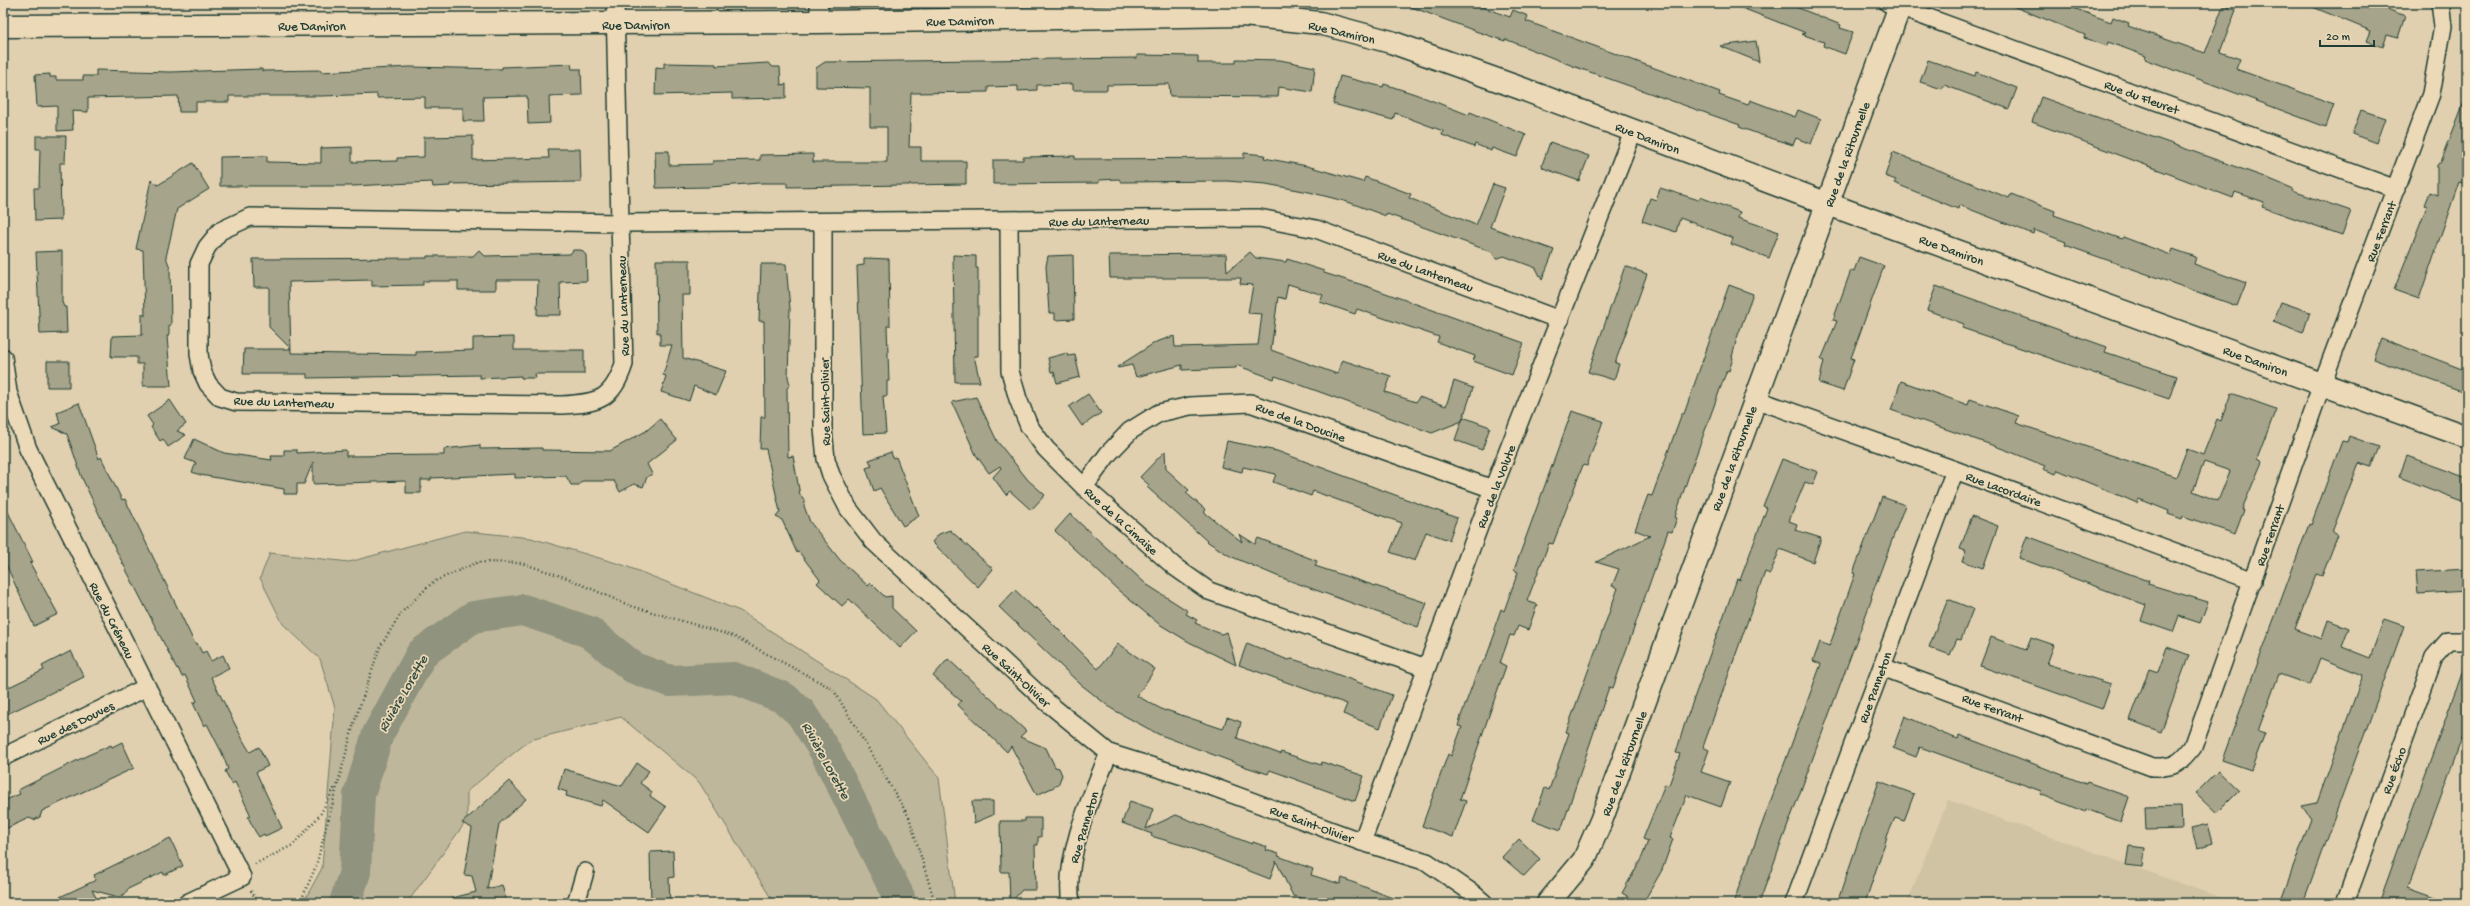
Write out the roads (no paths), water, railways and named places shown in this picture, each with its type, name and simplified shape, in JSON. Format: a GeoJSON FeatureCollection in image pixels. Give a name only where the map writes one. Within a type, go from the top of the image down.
{"type":"FeatureCollection","features":[{"type":"Feature","properties":{"kind":"street","name":"Rue Ferrant"},"geometry":{"type":"LineString","coordinates":[[1882,667],[2152,767],[2168,767],[2183,760],[2193,747],[2322,384],[2431,94],[2443,26],[2440,3]]}},
{"type":"Feature","properties":{"kind":"street","name":"Rue du Fleuret"},"geometry":{"type":"LineString","coordinates":[[1896,4],[2396,189]]}},
{"type":"Feature","properties":{"kind":"street","name":"Rue de la Ritournelle"},"geometry":{"type":"LineString","coordinates":[[1548,903],[1584,860],[1602,821],[1755,399],[1828,204],[1896,4]]}},
{"type":"Feature","properties":{"kind":"street","name":"Rue Damiron"},"geometry":{"type":"LineString","coordinates":[[3,26],[615,13],[1243,15],[1320,23],[1390,42],[1520,88],[1633,132],[1828,204],[2467,437]]}},
{"type":"Feature","properties":{"kind":"street","name":"Rue du Lanterneau"},"geometry":{"type":"LineString","coordinates":[[615,13],[620,224],[624,364],[617,384],[606,397],[588,404],[236,402],[220,397],[208,384],[202,371],[199,354],[199,264],[206,247],[220,231],[250,216],[620,224],[1259,218],[1316,229],[1560,320]]}},
{"type":"Feature","properties":{"kind":"street","name":"Rue de la Volute"},"geometry":{"type":"LineString","coordinates":[[1362,842],[1493,489],[1633,132]]}},
{"type":"Feature","properties":{"kind":"street","name":"Rue de la Cimaise"},"geometry":{"type":"LineString","coordinates":[[1009,220],[1010,371],[1018,399],[1029,426],[1046,449],[1084,487],[1175,567],[1209,591],[1426,668]]}},
{"type":"Feature","properties":{"kind":"street","name":"Rue Saint-Olivier"},"geometry":{"type":"LineString","coordinates":[[823,222],[823,429],[826,459],[831,475],[848,508],[874,542],[1048,703],[1109,753],[1186,777],[1362,842],[1427,862],[1471,892],[1484,903]]}},
{"type":"Feature","properties":{"kind":"street","name":"Rue du Créneau"},"geometry":{"type":"LineString","coordinates":[[3,357],[8,392],[28,450],[241,875],[187,903]]}},
{"type":"Feature","properties":{"kind":"street","name":"Rue Lacordaire"},"geometry":{"type":"LineString","coordinates":[[1755,399],[1955,470],[2253,581]]}},
{"type":"Feature","properties":{"kind":"street","name":"Rue de la Doucine"},"geometry":{"type":"LineString","coordinates":[[1084,487],[1108,454],[1130,431],[1159,413],[1190,406],[1250,403],[1493,489]]}},
{"type":"Feature","properties":{"kind":"street","name":"Rue Panneton"},"geometry":{"type":"LineString","coordinates":[[1794,903],[1955,470]]}},
{"type":"Feature","properties":{"kind":"street","name":"Rue Écho"},"geometry":{"type":"LineString","coordinates":[[2344,903],[2434,657],[2448,641],[2467,640]]}},
{"type":"Feature","properties":{"kind":"street","name":"Rue des Douves"},"geometry":{"type":"LineString","coordinates":[[3,757],[146,687]]}},
{"type":"Feature","properties":{"kind":"street","name":"Rue Panneton"},"geometry":{"type":"LineString","coordinates":[[1071,903],[1068,887],[1070,866],[1094,790],[1109,753]]}},
{"type":"Feature","properties":{"kind":"street"},"geometry":{"type":"LineString","coordinates":[[576,903],[585,872]]}},
{"type":"Feature","properties":{"kind":"waterway","name":"Rivière Lorette"},"geometry":{"type":"LineString","coordinates":[[345,903],[355,872],[359,795],[378,734],[422,653],[473,617],[523,610],[589,632],[634,668],[670,681],[734,678],[784,698],[801,713],[825,751],[899,897],[899,903]]}}]}
